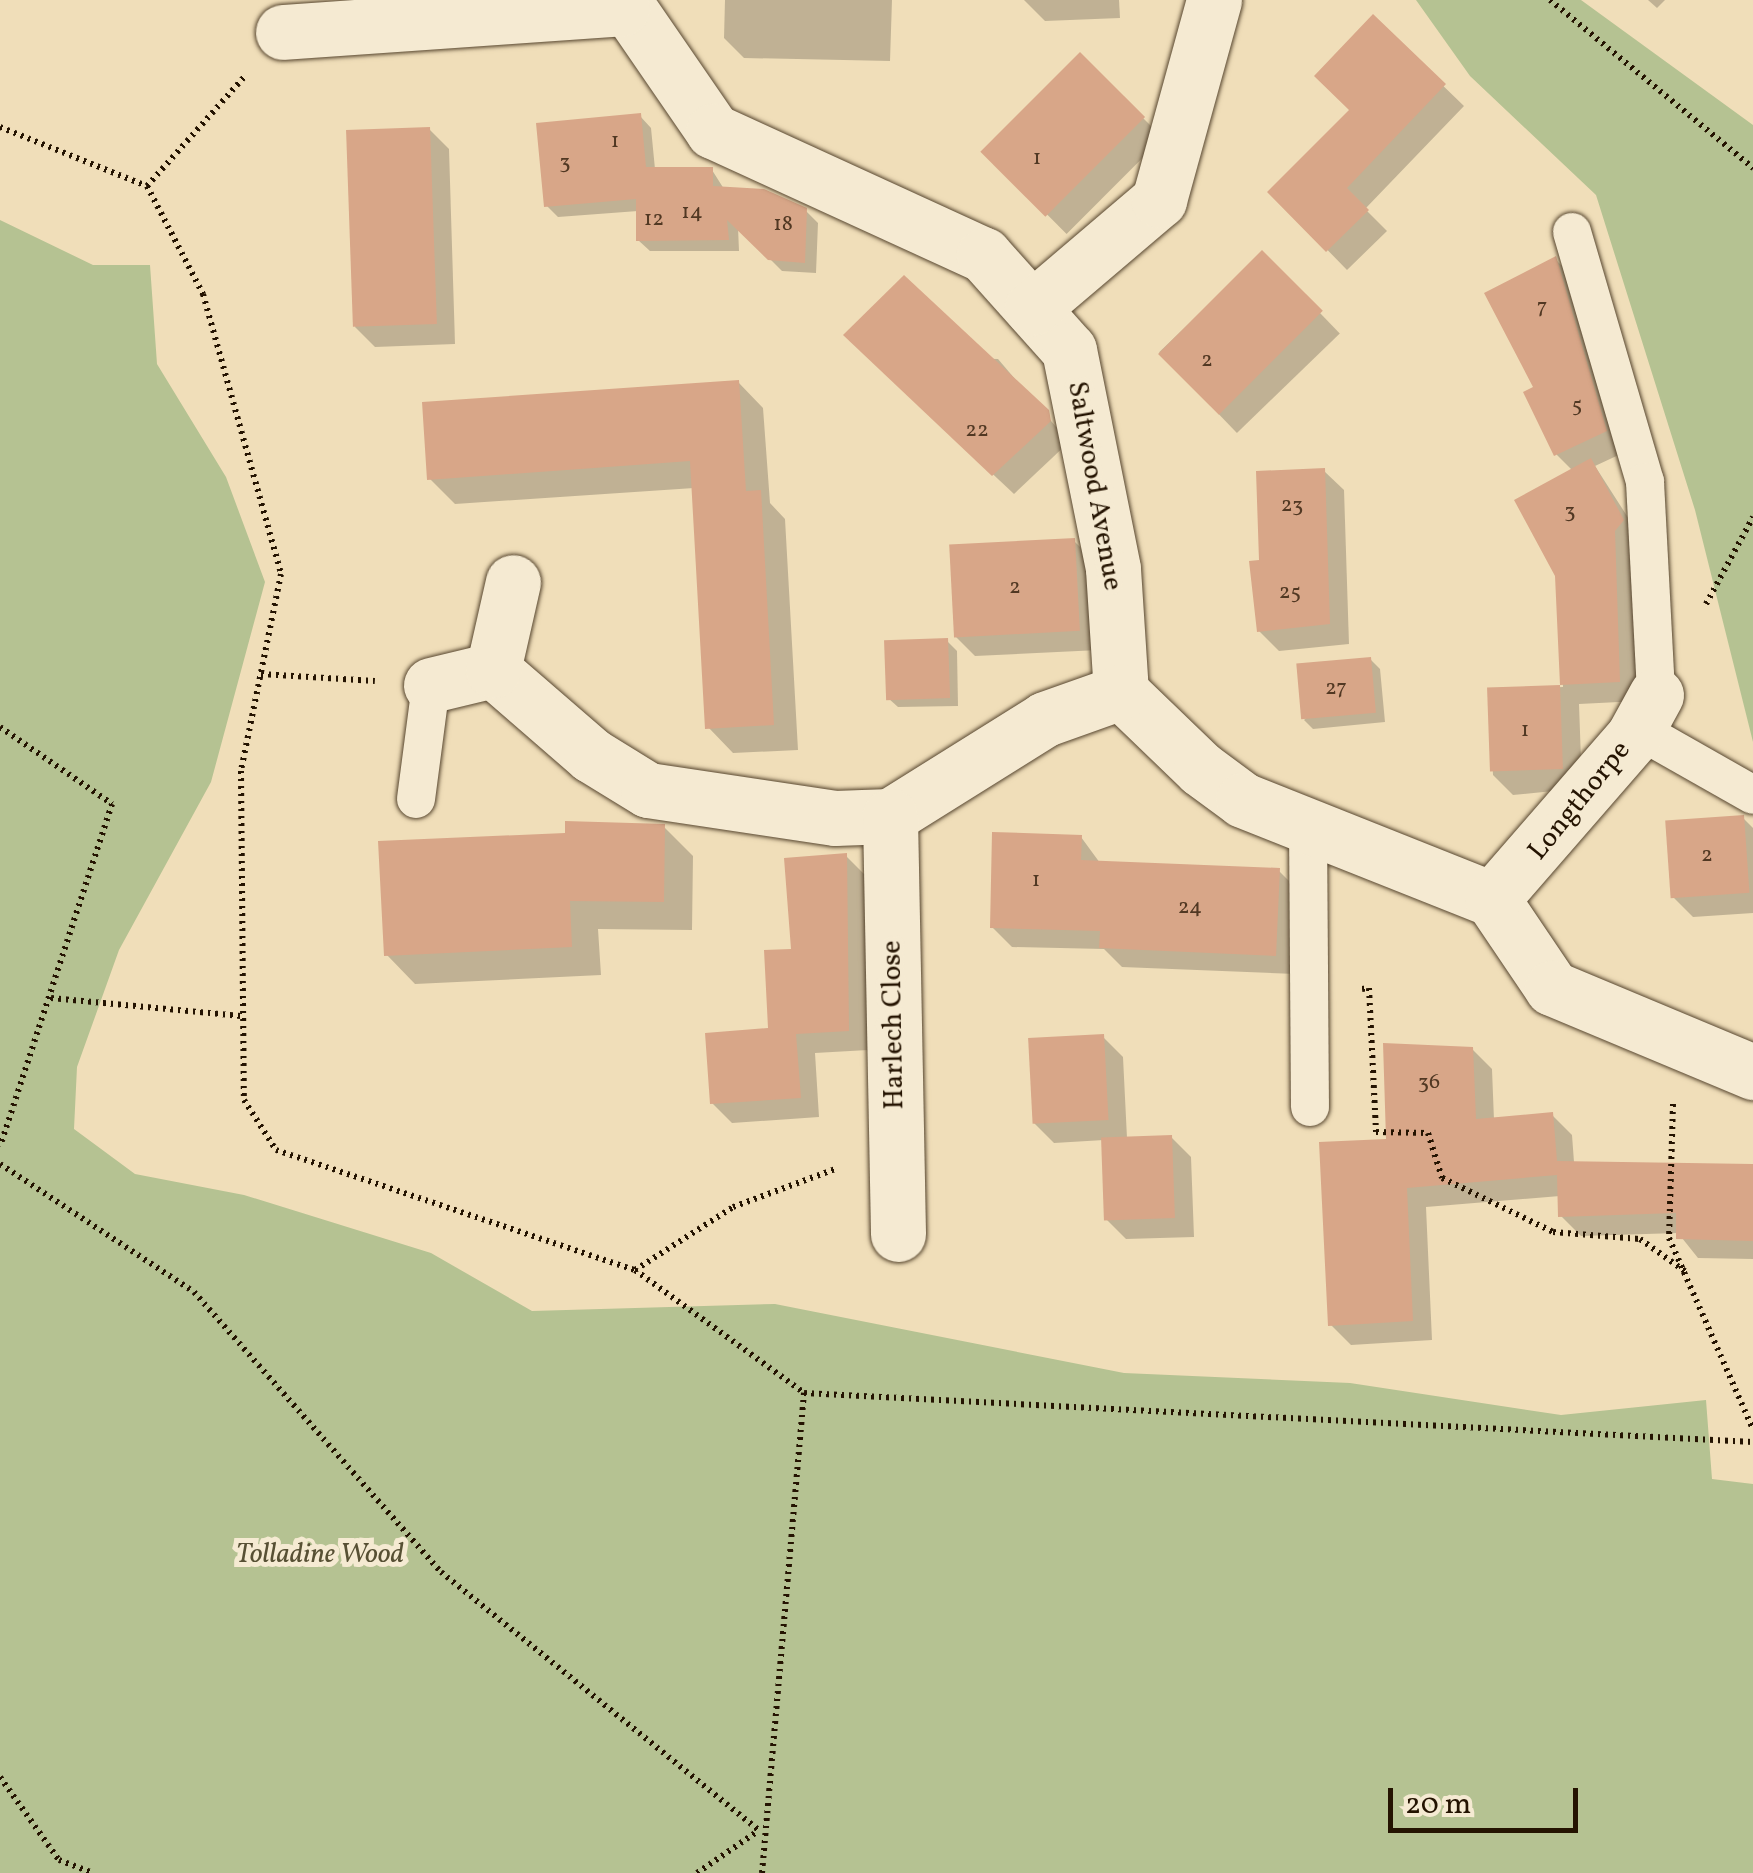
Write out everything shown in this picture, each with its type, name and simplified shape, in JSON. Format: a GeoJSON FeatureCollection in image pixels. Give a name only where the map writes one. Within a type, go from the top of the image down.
{"type":"FeatureCollection","features":[{"type":"Feature","properties":{"kind":"street"},"geometry":{"type":"LineString","coordinates":[[1032,308],[1159,200],[1214,0]]}},
{"type":"Feature","properties":{"kind":"street"},"geometry":{"type":"LineString","coordinates":[[313,15],[623,4]]}},
{"type":"Feature","properties":{"kind":"street","name":"Saltwood Avenue"},"geometry":{"type":"LineString","coordinates":[[623,4],[714,131],[984,256],[1069,350],[1113,568],[1121,692]]}},
{"type":"Feature","properties":{"kind":"street"},"geometry":{"type":"LineString","coordinates":[[493,670],[512,582]]}},
{"type":"Feature","properties":{"kind":"street"},"geometry":{"type":"LineString","coordinates":[[430,685],[493,670]]}},
{"type":"Feature","properties":{"kind":"street"},"geometry":{"type":"LineString","coordinates":[[493,670],[591,754],[648,790],[835,818],[890,816],[1045,718],[1121,692],[1243,800],[1492,899],[1552,988],[1753,1072]]}},
{"type":"Feature","properties":{"kind":"street","name":"Longthorpe"},"geometry":{"type":"LineString","coordinates":[[1492,899],[1647,712]]}},
{"type":"Feature","properties":{"kind":"street","name":"Harlech Close"},"geometry":{"type":"LineString","coordinates":[[890,816],[898,1234]]}},
{"type":"Feature","properties":{"kind":"lane"},"geometry":{"type":"LineString","coordinates":[[1572,232],[1646,482],[1647,712],[1753,795]]}},
{"type":"Feature","properties":{"kind":"lane"},"geometry":{"type":"LineString","coordinates":[[416,798],[430,685]]}},
{"type":"Feature","properties":{"kind":"lane"},"geometry":{"type":"LineString","coordinates":[[1308,825],[1310,1107]]}},
{"type":"Feature","properties":{"kind":"path"},"geometry":{"type":"LineString","coordinates":[[1550,0],[1753,168]]}},
{"type":"Feature","properties":{"kind":"path"},"geometry":{"type":"LineString","coordinates":[[147,186],[313,15]]}},
{"type":"Feature","properties":{"kind":"path"},"geometry":{"type":"LineString","coordinates":[[0,127],[147,186],[203,294],[282,574],[240,770],[244,1100],[276,1150],[635,1270],[804,1394],[1753,1442]]}},
{"type":"Feature","properties":{"kind":"path"},"geometry":{"type":"LineString","coordinates":[[261,674],[430,685]]}},
{"type":"Feature","properties":{"kind":"path"},"geometry":{"type":"LineString","coordinates":[[0,727],[112,804],[0,1146]]}},
{"type":"Feature","properties":{"kind":"path"},"geometry":{"type":"LineString","coordinates":[[1310,990],[1369,988],[1376,1132],[1428,1132],[1442,1178],[1553,1232],[1640,1238],[1686,1272]]}},
{"type":"Feature","properties":{"kind":"path"},"geometry":{"type":"LineString","coordinates":[[51,998],[244,1016]]}},
{"type":"Feature","properties":{"kind":"path"},"geometry":{"type":"LineString","coordinates":[[1677,1043],[1669,1238],[1753,1429]]}},
{"type":"Feature","properties":{"kind":"path"},"geometry":{"type":"LineString","coordinates":[[635,1270],[732,1207],[896,1146]]}},
{"type":"Feature","properties":{"kind":"path"},"geometry":{"type":"LineString","coordinates":[[0,1164],[194,1292],[441,1572],[759,1830]]}},
{"type":"Feature","properties":{"kind":"path"},"geometry":{"type":"LineString","coordinates":[[762,1873],[759,1830],[804,1394]]}},
{"type":"Feature","properties":{"kind":"path"},"geometry":{"type":"LineString","coordinates":[[0,1777],[59,1860],[93,1873]]}},
{"type":"Feature","properties":{"kind":"path"},"geometry":{"type":"LineString","coordinates":[[698,1873],[759,1830]]}},
{"type":"Feature","properties":{"kind":"green space"},"geometry":{"type":"Polygon","coordinates":[[[1416,0],[1581,0],[1753,125],[1753,742],[1695,510],[1596,195],[1470,76],[1416,0]]]}},
{"type":"Feature","properties":{"kind":"green space","name":"Tolladine Wood"},"geometry":{"type":"Polygon","coordinates":[[[0,220],[93,265],[150,265],[157,364],[226,477],[265,582],[211,782],[119,950],[77,1067],[74,1129],[135,1174],[244,1195],[431,1253],[532,1311],[775,1304],[1124,1373],[1350,1383],[1561,1415],[1706,1400],[1712,1479],[1753,1484],[1753,1873],[0,1873],[0,220]]]}},
{"type":"Feature","properties":{"kind":"building"},"geometry":{"type":"Polygon","coordinates":[[[1373,14],[1446,84],[1347,188],[1369,210],[1326,252],[1267,192],[1349,110],[1314,76],[1373,14]]]}},
{"type":"Feature","properties":{"kind":"building"},"geometry":{"type":"Polygon","coordinates":[[[1080,52],[1145,117],[1045,217],[980,152],[1080,52]]]}},
{"type":"Feature","properties":{"kind":"building"},"geometry":{"type":"Polygon","coordinates":[[[641,113],[646,167],[713,167],[713,186],[764,189],[807,208],[805,263],[768,260],[727,220],[729,240],[636,241],[636,199],[544,207],[536,123],[641,113]]]}},
{"type":"Feature","properties":{"kind":"building"},"geometry":{"type":"Polygon","coordinates":[[[430,127],[437,324],[353,327],[346,130],[430,127]]]}},
{"type":"Feature","properties":{"kind":"building"},"geometry":{"type":"Polygon","coordinates":[[[1262,250],[1323,311],[1219,415],[1158,354],[1262,250]]]}},
{"type":"Feature","properties":{"kind":"building"},"geometry":{"type":"Polygon","coordinates":[[[1556,256],[1607,431],[1554,456],[1523,392],[1533,387],[1484,293],[1556,256]]]}},
{"type":"Feature","properties":{"kind":"building"},"geometry":{"type":"Polygon","coordinates":[[[904,275],[1049,410],[1051,421],[992,476],[843,335],[904,275]]]}},
{"type":"Feature","properties":{"kind":"building"},"geometry":{"type":"Polygon","coordinates":[[[739,380],[746,491],[761,490],[774,725],[705,729],[690,461],[427,480],[422,402],[739,380]]]}},
{"type":"Feature","properties":{"kind":"building"},"geometry":{"type":"Polygon","coordinates":[[[1591,458],[1624,520],[1615,531],[1620,682],[1560,685],[1555,576],[1514,500],[1591,458]]]}},
{"type":"Feature","properties":{"kind":"building"},"geometry":{"type":"Polygon","coordinates":[[[1325,468],[1330,624],[1257,632],[1249,561],[1259,560],[1256,471],[1325,468]]]}},
{"type":"Feature","properties":{"kind":"building"},"geometry":{"type":"Polygon","coordinates":[[[1075,538],[1080,631],[954,637],[949,545],[1075,538]]]}},
{"type":"Feature","properties":{"kind":"building"},"geometry":{"type":"Polygon","coordinates":[[[948,638],[950,698],[886,700],[884,640],[948,638]]]}},
{"type":"Feature","properties":{"kind":"building"},"geometry":{"type":"Polygon","coordinates":[[[1371,657],[1376,713],[1301,719],[1296,664],[1371,657]]]}},
{"type":"Feature","properties":{"kind":"building"},"geometry":{"type":"Polygon","coordinates":[[[1560,685],[1563,769],[1490,771],[1487,688],[1560,685]]]}},
{"type":"Feature","properties":{"kind":"building"},"geometry":{"type":"Polygon","coordinates":[[[1744,815],[1749,893],[1671,898],[1665,821],[1744,815]]]}},
{"type":"Feature","properties":{"kind":"building"},"geometry":{"type":"Polygon","coordinates":[[[565,821],[665,824],[664,902],[570,901],[572,947],[384,956],[378,841],[565,833],[565,821]]]}},
{"type":"Feature","properties":{"kind":"building"},"geometry":{"type":"Polygon","coordinates":[[[992,832],[1082,835],[1081,860],[1280,868],[1276,956],[1099,948],[1100,931],[990,928],[992,832]]]}},
{"type":"Feature","properties":{"kind":"building"},"geometry":{"type":"Polygon","coordinates":[[[847,853],[849,1031],[796,1034],[801,1098],[710,1104],[705,1033],[768,1028],[764,950],[791,949],[784,858],[847,853]]]}},
{"type":"Feature","properties":{"kind":"building"},"geometry":{"type":"Polygon","coordinates":[[[1104,1034],[1109,1120],[1033,1124],[1028,1038],[1104,1034]]]}},
{"type":"Feature","properties":{"kind":"building"},"geometry":{"type":"Polygon","coordinates":[[[1383,1043],[1473,1047],[1476,1119],[1553,1112],[1557,1161],[1753,1164],[1753,1241],[1676,1239],[1676,1213],[1558,1217],[1557,1175],[1407,1188],[1413,1321],[1328,1326],[1319,1142],[1386,1139],[1383,1043]]]}},
{"type":"Feature","properties":{"kind":"building"},"geometry":{"type":"Polygon","coordinates":[[[1172,1135],[1175,1218],[1104,1220],[1101,1137],[1172,1135]]]}}]}
